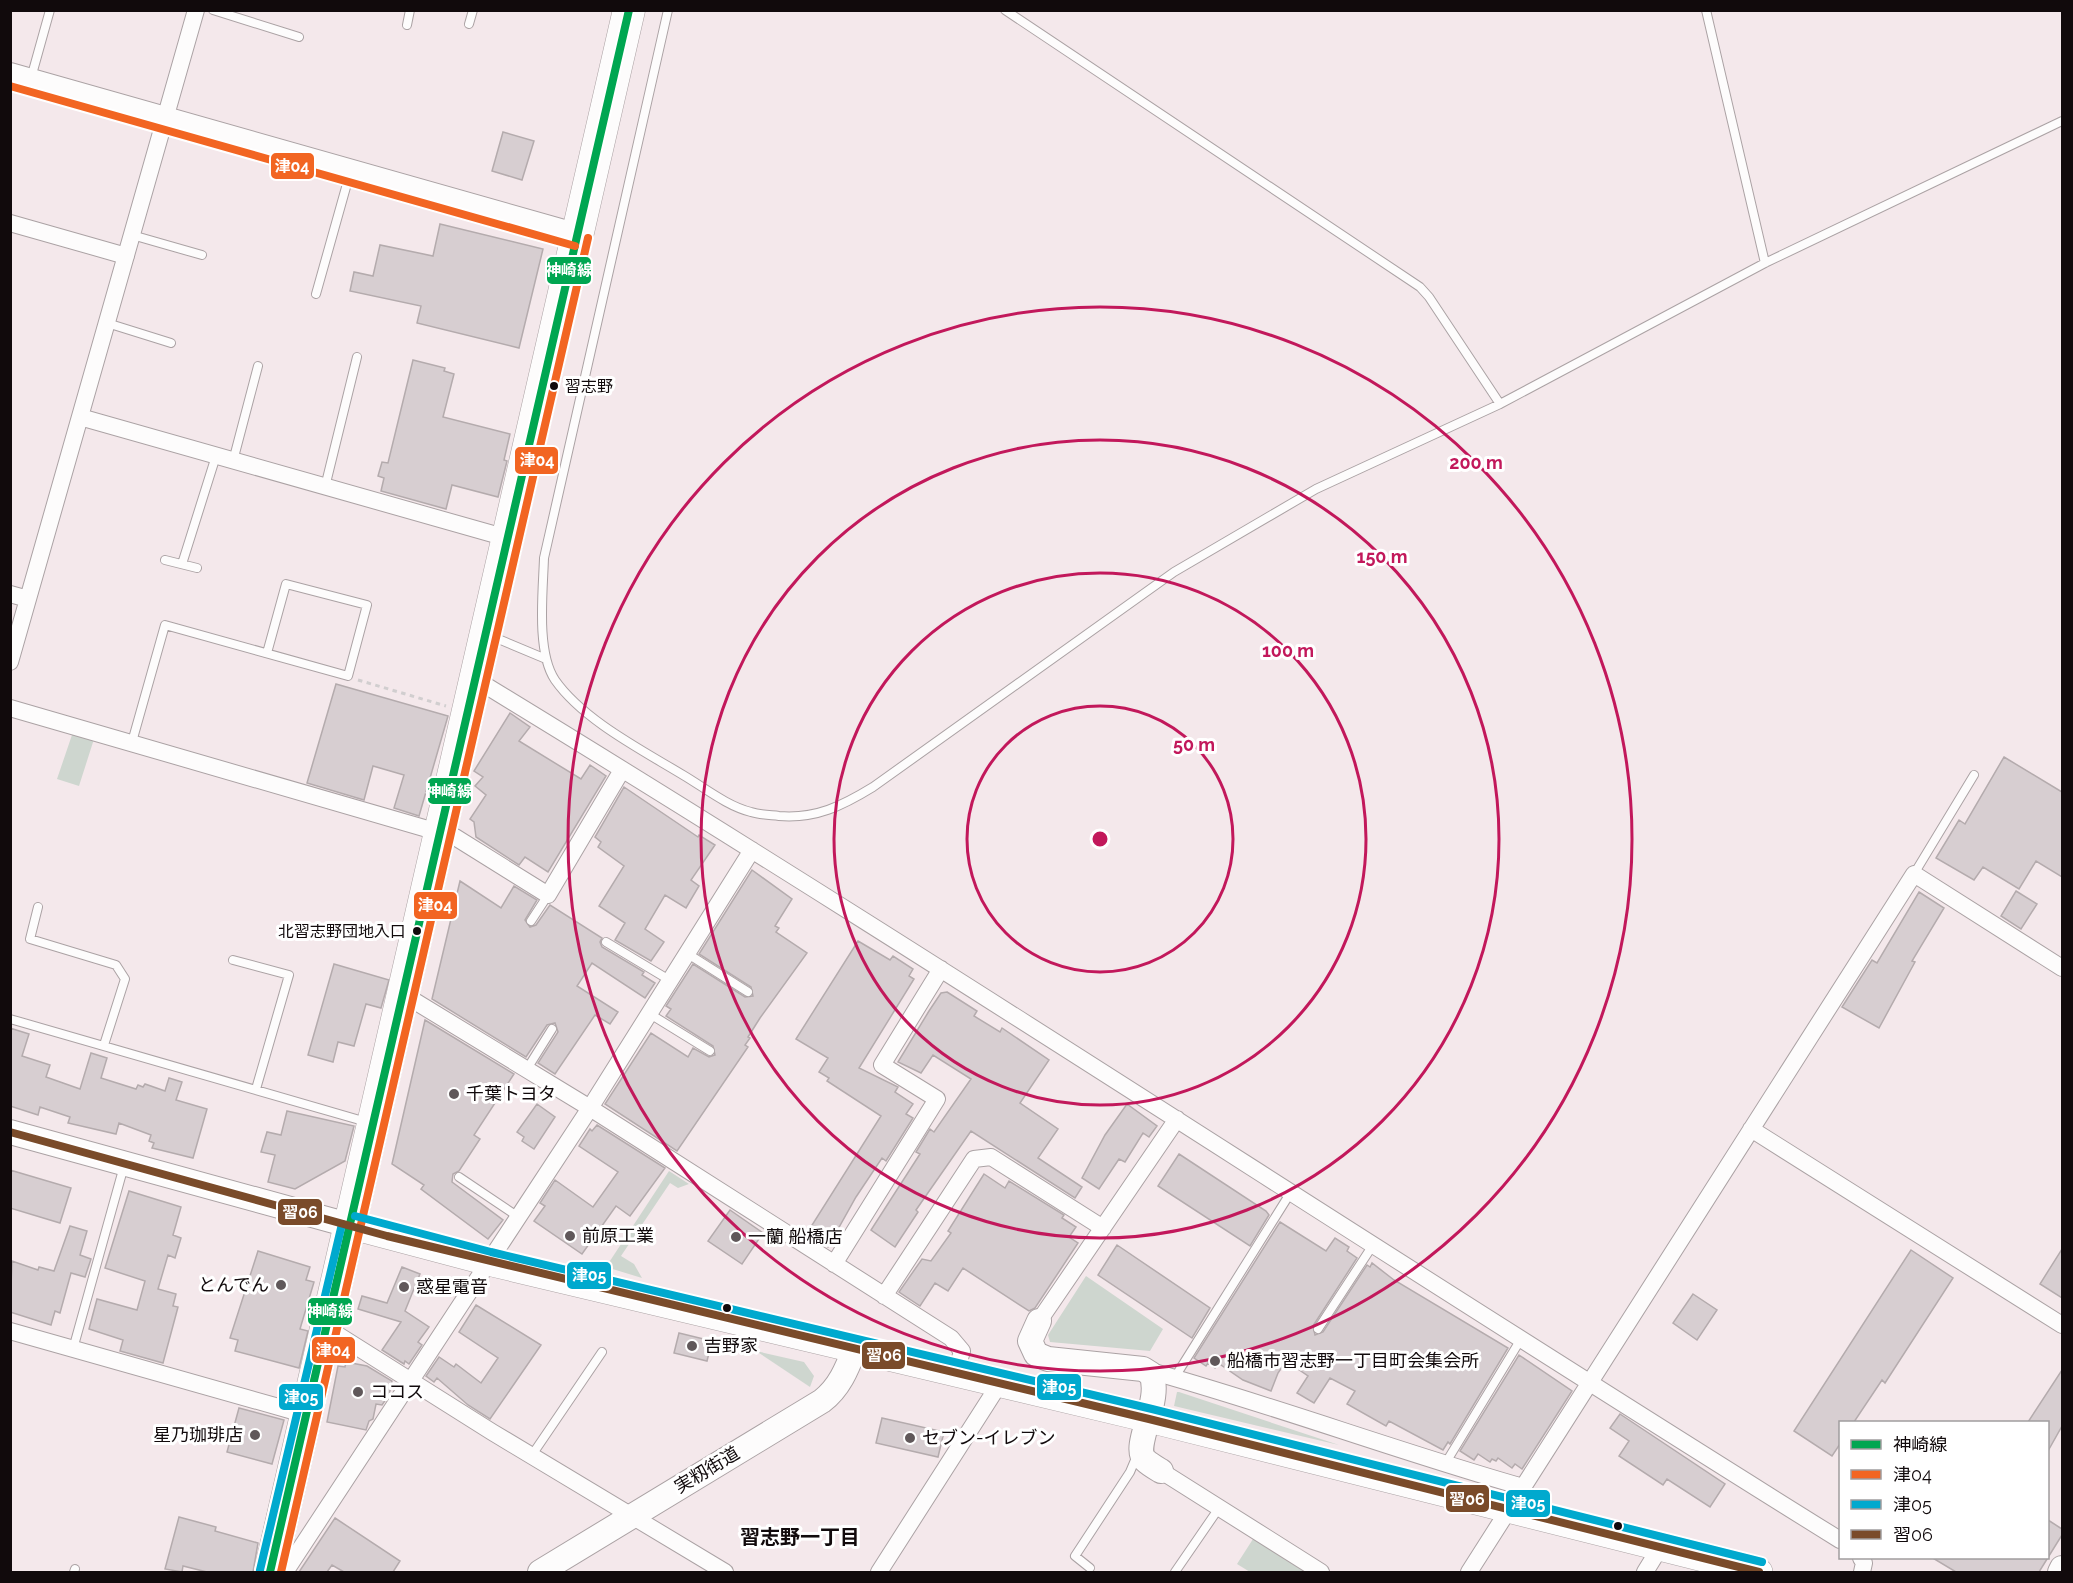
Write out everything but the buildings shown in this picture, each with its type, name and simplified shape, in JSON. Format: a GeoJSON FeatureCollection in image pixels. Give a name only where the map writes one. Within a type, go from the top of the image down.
{"type":"FeatureCollection","features":[{"type":"Feature","properties":{"kind":"highway"},"geometry":{"type":"LineString","coordinates":[[270,1572],[352,1226],[484,633],[629,10]]}},
{"type":"Feature","properties":{"kind":"main road"},"geometry":{"type":"LineString","coordinates":[[352,1226],[488,1262],[1149,1419],[1516,1498],[1660,1546],[1756,1572]]}},
{"type":"Feature","properties":{"kind":"street"},"geometry":{"type":"LineString","coordinates":[[10,662],[196,10]]}},
{"type":"Feature","properties":{"kind":"street"},"geometry":{"type":"LineString","coordinates":[[20,78],[578,236]]}},
{"type":"Feature","properties":{"kind":"street"},"geometry":{"type":"LineString","coordinates":[[10,223],[126,256]]}},
{"type":"Feature","properties":{"kind":"street"},"geometry":{"type":"LineString","coordinates":[[80,417],[507,538]]}},
{"type":"Feature","properties":{"kind":"street"},"geometry":{"type":"LineString","coordinates":[[10,594],[28,599]]}},
{"type":"Feature","properties":{"kind":"street"},"geometry":{"type":"LineString","coordinates":[[475,679],[941,969],[1589,1383],[1839,1539]]}},
{"type":"Feature","properties":{"kind":"street"},"geometry":{"type":"LineString","coordinates":[[10,708],[441,832],[455,837],[548,894],[622,770]]}},
{"type":"Feature","properties":{"kind":"street"},"geometry":{"type":"LineString","coordinates":[[285,1572],[590,1107],[752,850]]}},
{"type":"Feature","properties":{"kind":"street"},"geometry":{"type":"LineString","coordinates":[[1469,1572],[1914,874],[2062,968]]}},
{"type":"Feature","properties":{"kind":"street"},"geometry":{"type":"LineString","coordinates":[[834,1264],[937,1099],[882,1065],[941,969]]}},
{"type":"Feature","properties":{"kind":"street"},"geometry":{"type":"LineString","coordinates":[[404,994],[590,1107],[959,1345],[963,1357],[956,1373]]}},
{"type":"Feature","properties":{"kind":"street"},"geometry":{"type":"LineString","coordinates":[[1177,1119],[1039,1321],[1030,1341],[1036,1354],[1048,1359],[1143,1369],[1175,1377],[1445,1465],[1516,1498]]}},
{"type":"Feature","properties":{"kind":"street"},"geometry":{"type":"LineString","coordinates":[[1751,1129],[2062,1325]]}},
{"type":"Feature","properties":{"kind":"street"},"geometry":{"type":"LineString","coordinates":[[10,1132],[124,1166],[352,1226]]}},
{"type":"Feature","properties":{"kind":"street"},"geometry":{"type":"LineString","coordinates":[[884,1296],[974,1159],[991,1157],[1103,1228]]}},
{"type":"Feature","properties":{"kind":"street"},"geometry":{"type":"LineString","coordinates":[[327,1328],[725,1572]]}},
{"type":"Feature","properties":{"kind":"street"},"geometry":{"type":"LineString","coordinates":[[10,1331],[307,1415]]}},
{"type":"Feature","properties":{"kind":"street","name":"実籾街道"},"geometry":{"type":"LineString","coordinates":[[540,1572],[831,1394],[845,1373],[854,1350]]}},
{"type":"Feature","properties":{"kind":"street"},"geometry":{"type":"LineString","coordinates":[[1143,1369],[1151,1374],[1155,1392],[1140,1448],[1145,1460],[1321,1572]]}},
{"type":"Feature","properties":{"kind":"street"},"geometry":{"type":"LineString","coordinates":[[879,1572],[999,1383]]}},
{"type":"Feature","properties":{"kind":"street"},"geometry":{"type":"LineString","coordinates":[[1645,1572],[1660,1546]]}},
{"type":"Feature","properties":{"kind":"street"},"geometry":{"type":"LineString","coordinates":[[2060,1572],[2062,1568]]}},
{"type":"Feature","properties":{"kind":"lane"},"geometry":{"type":"LineString","coordinates":[[20,78],[50,10]]}},
{"type":"Feature","properties":{"kind":"lane"},"geometry":{"type":"LineString","coordinates":[[213,10],[299,36]]}},
{"type":"Feature","properties":{"kind":"lane"},"geometry":{"type":"LineString","coordinates":[[407,25],[411,10]]}},
{"type":"Feature","properties":{"kind":"lane"},"geometry":{"type":"LineString","coordinates":[[469,24],[473,10]]}},
{"type":"Feature","properties":{"kind":"lane"},"geometry":{"type":"LineString","coordinates":[[668,10],[544,558],[543,614],[546,659],[555,679],[577,704],[620,736],[729,803],[752,812],[780,816],[833,810],[873,787],[1174,572],[1316,489],[1500,404],[1765,263],[2062,121]]}},
{"type":"Feature","properties":{"kind":"lane"},"geometry":{"type":"LineString","coordinates":[[1005,10],[1420,287],[1430,297],[1500,404]]}},
{"type":"Feature","properties":{"kind":"lane"},"geometry":{"type":"LineString","coordinates":[[1706,10],[1765,263]]}},
{"type":"Feature","properties":{"kind":"lane"},"geometry":{"type":"LineString","coordinates":[[316,294],[350,171]]}},
{"type":"Feature","properties":{"kind":"lane"},"geometry":{"type":"LineString","coordinates":[[132,235],[202,255]]}},
{"type":"Feature","properties":{"kind":"lane"},"geometry":{"type":"LineString","coordinates":[[106,323],[171,343]]}},
{"type":"Feature","properties":{"kind":"lane"},"geometry":{"type":"LineString","coordinates":[[325,487],[357,357]]}},
{"type":"Feature","properties":{"kind":"lane"},"geometry":{"type":"LineString","coordinates":[[233,461],[258,366]]}},
{"type":"Feature","properties":{"kind":"lane"},"geometry":{"type":"LineString","coordinates":[[182,564],[216,456]]}},
{"type":"Feature","properties":{"kind":"lane"},"geometry":{"type":"LineString","coordinates":[[165,560],[197,568]]}},
{"type":"Feature","properties":{"kind":"lane"},"geometry":{"type":"LineString","coordinates":[[132,742],[165,625],[348,676],[367,605],[286,584],[267,653]]}},
{"type":"Feature","properties":{"kind":"lane"},"geometry":{"type":"LineString","coordinates":[[484,633],[546,659]]}},
{"type":"Feature","properties":{"kind":"lane"},"geometry":{"type":"LineString","coordinates":[[1914,874],[1974,775]]}},
{"type":"Feature","properties":{"kind":"lane"},"geometry":{"type":"LineString","coordinates":[[531,921],[548,894]]}},
{"type":"Feature","properties":{"kind":"lane"},"geometry":{"type":"LineString","coordinates":[[38,907],[30,939],[116,966],[125,979],[104,1045]]}},
{"type":"Feature","properties":{"kind":"lane"},"geometry":{"type":"LineString","coordinates":[[606,942],[671,981]]}},
{"type":"Feature","properties":{"kind":"lane"},"geometry":{"type":"LineString","coordinates":[[688,954],[748,992]]}},
{"type":"Feature","properties":{"kind":"lane"},"geometry":{"type":"LineString","coordinates":[[233,960],[289,975],[256,1089]]}},
{"type":"Feature","properties":{"kind":"lane"},"geometry":{"type":"LineString","coordinates":[[650,1014],[710,1051]]}},
{"type":"Feature","properties":{"kind":"lane"},"geometry":{"type":"LineString","coordinates":[[10,1019],[375,1124]]}},
{"type":"Feature","properties":{"kind":"lane"},"geometry":{"type":"LineString","coordinates":[[527,1069],[552,1029]]}},
{"type":"Feature","properties":{"kind":"lane"},"geometry":{"type":"LineString","coordinates":[[73,1349],[124,1166]]}},
{"type":"Feature","properties":{"kind":"lane"},"geometry":{"type":"LineString","coordinates":[[459,1177],[517,1216]]}},
{"type":"Feature","properties":{"kind":"lane"},"geometry":{"type":"LineString","coordinates":[[1175,1377],[1291,1192]]}},
{"type":"Feature","properties":{"kind":"lane"},"geometry":{"type":"LineString","coordinates":[[1318,1329],[1373,1245]]}},
{"type":"Feature","properties":{"kind":"lane"},"geometry":{"type":"LineString","coordinates":[[1445,1465],[1521,1339]]}},
{"type":"Feature","properties":{"kind":"lane"},"geometry":{"type":"LineString","coordinates":[[532,1455],[602,1353]]}},
{"type":"Feature","properties":{"kind":"lane"},"geometry":{"type":"LineString","coordinates":[[1090,1568],[1075,1556],[1130,1472],[1140,1448]]}},
{"type":"Feature","properties":{"kind":"lane"},"geometry":{"type":"LineString","coordinates":[[1175,1572],[1219,1508]]}},
{"type":"Feature","properties":{"kind":"path"},"geometry":{"type":"LineString","coordinates":[[348,676],[453,709]]}},
{"type":"Feature","properties":{"kind":"shaded area"},"geometry":{"type":"Polygon","coordinates":[[[73,732],[94,739],[79,786],[57,779],[73,732]]]}},
{"type":"Feature","properties":{"kind":"shaded area"},"geometry":{"type":"Polygon","coordinates":[[[669,1171],[689,1184],[678,1188],[670,1183],[621,1256],[634,1264],[642,1278],[606,1267],[669,1171]]]}},
{"type":"Feature","properties":{"kind":"shaded area"},"geometry":{"type":"Polygon","coordinates":[[[1086,1276],[1163,1329],[1150,1351],[1050,1342],[1048,1335],[1086,1276]]]}},
{"type":"Feature","properties":{"kind":"shaded area"},"geometry":{"type":"Polygon","coordinates":[[[756,1351],[804,1362],[814,1376],[810,1387],[756,1351]]]}},
{"type":"Feature","properties":{"kind":"shaded area"},"geometry":{"type":"Polygon","coordinates":[[[1177,1392],[1179,1392],[1339,1445],[1174,1406],[1177,1392]]]}},
{"type":"Feature","properties":{"kind":"shaded area"},"geometry":{"type":"Polygon","coordinates":[[[1253,1539],[1305,1572],[1250,1572],[1237,1564],[1253,1539]]]}},
{"type":"Feature","properties":{"kind":"transit line","name":"神崎線"},"geometry":{"type":"LineString","coordinates":[[270,1572],[629,10]]}},
{"type":"Feature","properties":{"kind":"transit line","name":"津04"},"geometry":{"type":"LineString","coordinates":[[10,86],[575,246]]}},
{"type":"Feature","properties":{"kind":"transit line","name":"津04"},"geometry":{"type":"LineString","coordinates":[[281,1572],[588,238]]}},
{"type":"Feature","properties":{"kind":"transit line","name":"習06"},"geometry":{"type":"LineString","coordinates":[[10,1132],[387,1236],[1149,1419],[1759,1572]]}},
{"type":"Feature","properties":{"kind":"transit line","name":"津05"},"geometry":{"type":"LineString","coordinates":[[355,1216],[491,1252],[1152,1409],[1762,1562]]}},
{"type":"Feature","properties":{"kind":"transit line","name":"津05"},"geometry":{"type":"LineString","coordinates":[[260,1570],[342,1224]]}},
{"type":"Feature","properties":{"kind":"place","name":"習志野"},"geometry":{"type":"Point","coordinates":[554,386]}},
{"type":"Feature","properties":{"kind":"place","name":"北習志野団地入口"},"geometry":{"type":"Point","coordinates":[417,931]}},
{"type":"Feature","properties":{"kind":"place","name":"千葉トヨタ"},"geometry":{"type":"Point","coordinates":[454,1094]}},
{"type":"Feature","properties":{"kind":"place","name":"前原工業"},"geometry":{"type":"Point","coordinates":[570,1236]}},
{"type":"Feature","properties":{"kind":"place","name":"一蘭 船橋店"},"geometry":{"type":"Point","coordinates":[736,1237]}},
{"type":"Feature","properties":{"kind":"place","name":"とんでん"},"geometry":{"type":"Point","coordinates":[281,1285]}},
{"type":"Feature","properties":{"kind":"place","name":"惑星電音"},"geometry":{"type":"Point","coordinates":[404,1287]}},
{"type":"Feature","properties":{"kind":"place","name":"吉野家"},"geometry":{"type":"Point","coordinates":[692,1346]}},
{"type":"Feature","properties":{"kind":"place","name":"船橋市習志野一丁目町会集会所"},"geometry":{"type":"Point","coordinates":[1215,1361]}},
{"type":"Feature","properties":{"kind":"place","name":"ココス"},"geometry":{"type":"Point","coordinates":[358,1392]}},
{"type":"Feature","properties":{"kind":"place","name":"星乃珈琲店"},"geometry":{"type":"Point","coordinates":[255,1435]}},
{"type":"Feature","properties":{"kind":"place","name":"セブン-イレブン"},"geometry":{"type":"Point","coordinates":[910,1438]}},
{"type":"Feature","properties":{"kind":"district","name":"習志野一丁目"},"geometry":{"type":"Point","coordinates":[800,1537]}}]}
